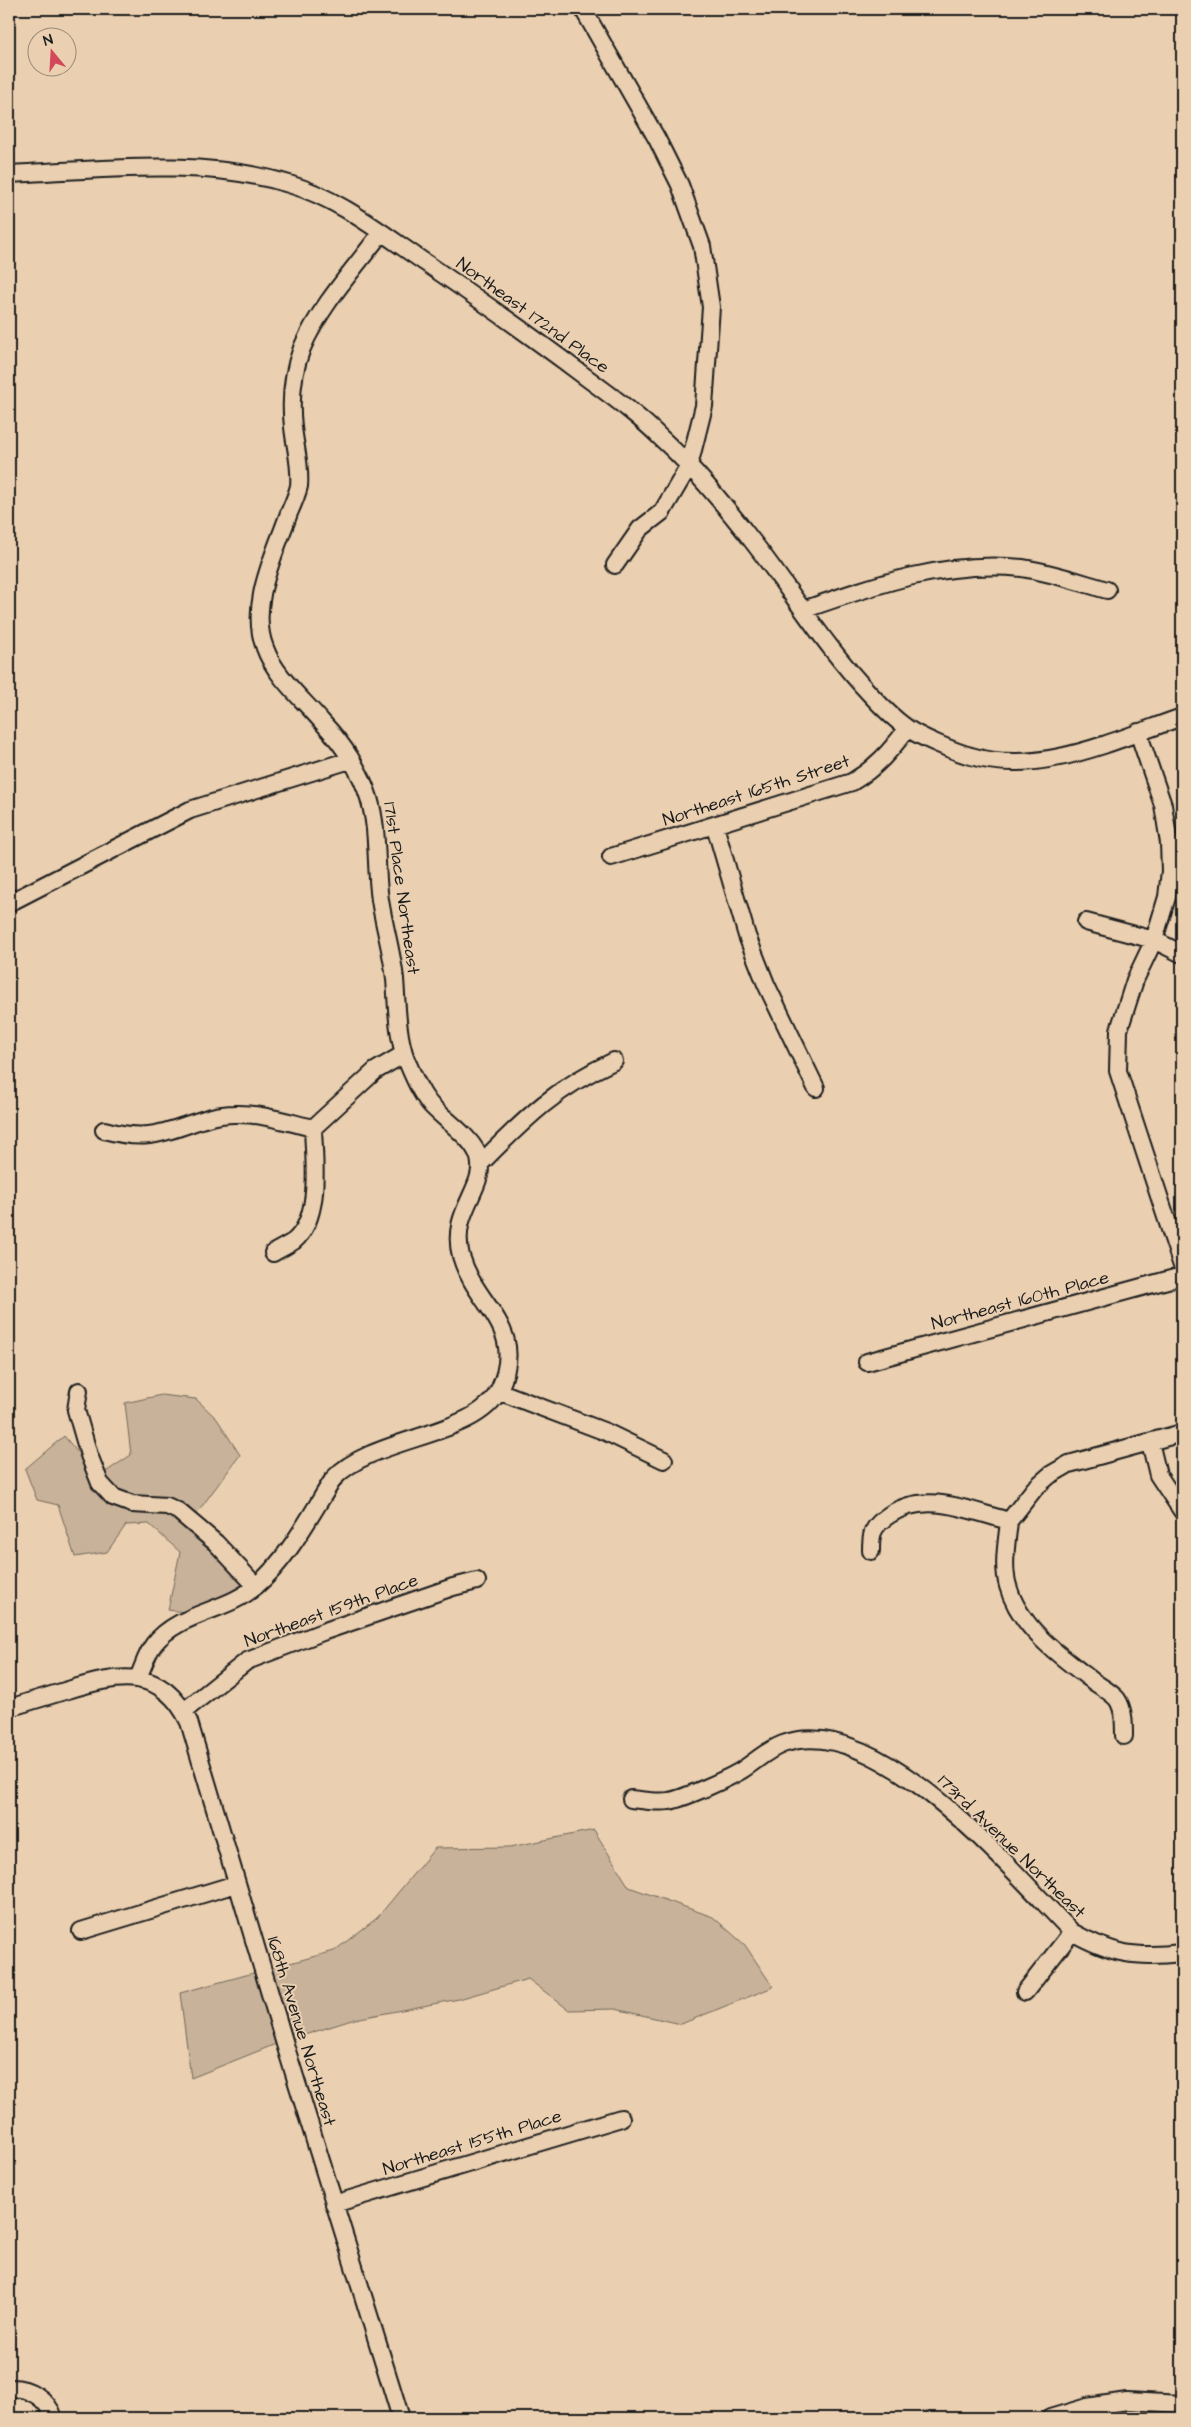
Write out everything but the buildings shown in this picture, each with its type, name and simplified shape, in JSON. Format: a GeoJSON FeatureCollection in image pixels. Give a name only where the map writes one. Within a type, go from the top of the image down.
{"type":"FeatureCollection","features":[{"type":"Feature","properties":{"kind":"street"},"geometry":{"type":"LineString","coordinates":[[582,9],[671,166],[691,212],[702,246],[711,307],[704,406],[689,466],[662,512],[640,529],[615,565]]}},
{"type":"Feature","properties":{"kind":"street","name":"Northeast 172nd Place"},"geometry":{"type":"LineString","coordinates":[[9,174],[175,168],[255,175],[292,184],[330,200],[533,337],[660,436],[689,466],[753,541],[844,666],[877,702],[908,729]]}},
{"type":"Feature","properties":{"kind":"street","name":"171st Place Northeast"},"geometry":{"type":"LineString","coordinates":[[381,233],[320,315],[303,347],[294,374],[291,397],[299,466],[298,488],[266,580],[259,613],[265,649],[278,672],[326,725],[361,777],[369,796],[376,828],[379,896],[393,962],[404,1054],[420,1091],[431,1105],[476,1150],[481,1163]]}},
{"type":"Feature","properties":{"kind":"street"},"geometry":{"type":"LineString","coordinates":[[803,610],[871,586],[939,570],[977,566],[1023,568],[1107,590]]}},
{"type":"Feature","properties":{"kind":"street"},"geometry":{"type":"LineString","coordinates":[[908,729],[968,756],[999,763],[1023,763],[1050,759],[1182,717]]}},
{"type":"Feature","properties":{"kind":"street","name":"Northeast 165th Street"},"geometry":{"type":"LineString","coordinates":[[611,857],[852,782],[866,774],[882,760],[908,729]]}},
{"type":"Feature","properties":{"kind":"street"},"geometry":{"type":"LineString","coordinates":[[1138,732],[1163,805],[1169,843],[1170,871],[1167,897],[1154,940],[1135,980],[1119,1030],[1118,1071],[1182,1266]]}},
{"type":"Feature","properties":{"kind":"street"},"geometry":{"type":"LineString","coordinates":[[9,903],[190,810],[350,760]]}},
{"type":"Feature","properties":{"kind":"street"},"geometry":{"type":"LineString","coordinates":[[715,826],[747,936],[766,984],[816,1088]]}},
{"type":"Feature","properties":{"kind":"street"},"geometry":{"type":"LineString","coordinates":[[1086,922],[1154,940],[1182,954]]}},
{"type":"Feature","properties":{"kind":"street"},"geometry":{"type":"LineString","coordinates":[[312,1128],[375,1071],[404,1054]]}},
{"type":"Feature","properties":{"kind":"street"},"geometry":{"type":"LineString","coordinates":[[10,1704],[104,1679],[138,1678],[154,1644],[165,1633],[183,1622],[236,1600],[256,1586],[275,1566],[334,1478],[346,1465],[384,1448],[440,1429],[478,1413],[498,1391],[508,1361],[508,1343],[499,1322],[462,1260],[458,1243],[458,1225],[478,1179],[481,1163],[550,1097],[593,1071],[614,1062]]}},
{"type":"Feature","properties":{"kind":"street"},"geometry":{"type":"LineString","coordinates":[[104,1130],[129,1136],[150,1135],[203,1118],[233,1114],[260,1115],[312,1128]]}},
{"type":"Feature","properties":{"kind":"street"},"geometry":{"type":"LineString","coordinates":[[273,1253],[294,1241],[306,1226],[311,1212],[315,1178],[312,1128]]}},
{"type":"Feature","properties":{"kind":"street","name":"Northeast 160th Place"},"geometry":{"type":"LineString","coordinates":[[868,1362],[1182,1276]]}},
{"type":"Feature","properties":{"kind":"street"},"geometry":{"type":"LineString","coordinates":[[79,1390],[76,1410],[89,1455],[100,1483],[113,1497],[132,1504],[166,1506],[178,1510],[216,1543],[256,1586]]}},
{"type":"Feature","properties":{"kind":"street"},"geometry":{"type":"LineString","coordinates":[[498,1391],[606,1432],[664,1460]]}},
{"type":"Feature","properties":{"kind":"street"},"geometry":{"type":"LineString","coordinates":[[1124,1736],[1124,1719],[1117,1699],[1066,1661],[1032,1629],[1015,1604],[1007,1585],[1005,1562],[1009,1521],[1035,1488],[1050,1475],[1069,1464],[1182,1433]]}},
{"type":"Feature","properties":{"kind":"street"},"geometry":{"type":"LineString","coordinates":[[1150,1442],[1158,1474],[1182,1511]]}},
{"type":"Feature","properties":{"kind":"street"},"geometry":{"type":"LineString","coordinates":[[871,1551],[873,1532],[882,1520],[897,1510],[918,1503],[941,1504],[1009,1521]]}},
{"type":"Feature","properties":{"kind":"street","name":"Northeast 159th Place"},"geometry":{"type":"LineString","coordinates":[[184,1710],[247,1662],[335,1628],[453,1587],[477,1581]]}},
{"type":"Feature","properties":{"kind":"street","name":"168th Avenue Northeast"},"geometry":{"type":"LineString","coordinates":[[138,1678],[159,1686],[184,1710],[189,1722],[236,1884],[401,2418]]}},
{"type":"Feature","properties":{"kind":"street","name":"173rd Avenue Northeast"},"geometry":{"type":"LineString","coordinates":[[631,1799],[669,1801],[742,1770],[764,1753],[804,1738],[829,1739],[851,1746],[898,1770],[932,1794],[1072,1932],[1099,1947],[1132,1955],[1182,1953]]}},
{"type":"Feature","properties":{"kind":"street"},"geometry":{"type":"LineString","coordinates":[[81,1931],[236,1884]]}},
{"type":"Feature","properties":{"kind":"street"},"geometry":{"type":"LineString","coordinates":[[1025,1992],[1072,1932]]}},
{"type":"Feature","properties":{"kind":"street","name":"Northeast 155th Place"},"geometry":{"type":"LineString","coordinates":[[334,2204],[621,2118]]}},
{"type":"Feature","properties":{"kind":"street"},"geometry":{"type":"LineString","coordinates":[[9,2388],[34,2393],[44,2401],[54,2418]]}},
{"type":"Feature","properties":{"kind":"street"},"geometry":{"type":"LineString","coordinates":[[1050,2418],[1087,2407],[1127,2401],[1182,2404]]}},
{"type":"Feature","properties":{"kind":"shaded area"},"geometry":{"type":"Polygon","coordinates":[[[161,1395],[196,1399],[217,1419],[240,1455],[191,1521],[256,1586],[201,1614],[168,1610],[180,1552],[149,1524],[126,1525],[107,1552],[75,1557],[58,1505],[37,1500],[25,1469],[64,1436],[98,1477],[131,1455],[125,1403],[161,1395]]]}},
{"type":"Feature","properties":{"kind":"shaded area"},"geometry":{"type":"Polygon","coordinates":[[[594,1830],[629,1887],[713,1917],[745,1945],[773,1987],[681,2024],[615,2009],[569,2010],[528,1979],[459,1999],[355,2019],[276,2044],[191,2078],[180,1993],[334,1951],[377,1918],[435,1848],[510,1847],[594,1830]]]}}]}
